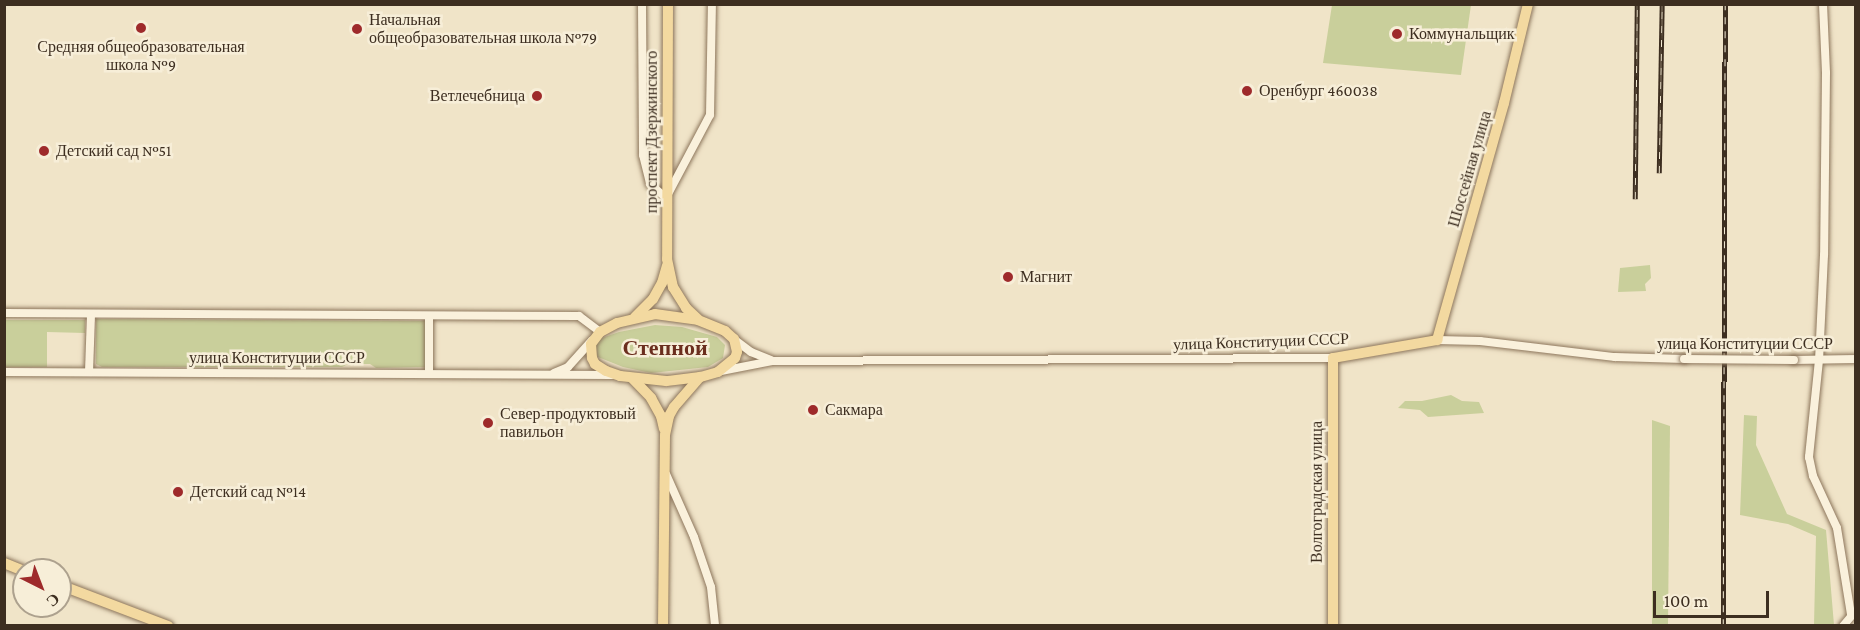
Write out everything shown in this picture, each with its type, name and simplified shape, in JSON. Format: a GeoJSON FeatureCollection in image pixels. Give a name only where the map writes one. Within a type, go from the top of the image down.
{"type":"FeatureCollection","features":[{"type":"Feature","properties":{"kind":"main road","name":"проспект Дзержинского"},"geometry":{"type":"LineString","coordinates":[[668,4],[666,198],[668,259],[674,287],[686,308],[698,320]]}},
{"type":"Feature","properties":{"kind":"main road","name":"Шоссейная улица"},"geometry":{"type":"LineString","coordinates":[[1437,340],[1504,103],[1528,4]]}},
{"type":"Feature","properties":{"kind":"main road","name":"проспект Дзержинского"},"geometry":{"type":"LineString","coordinates":[[634,318],[653,299],[662,283],[668,259]]}},
{"type":"Feature","properties":{"kind":"main road"},"geometry":{"type":"LineString","coordinates":[[655,314],[698,320],[724,331],[734,339],[737,352],[735,358],[718,372],[700,377],[666,381],[632,378],[620,376],[595,364],[590,351],[597,335],[634,318],[655,314]]}},
{"type":"Feature","properties":{"kind":"main road","name":"улица Конституции СССР"},"geometry":{"type":"LineString","coordinates":[[1333,358],[1437,340]]}},
{"type":"Feature","properties":{"kind":"main road","name":"Волгоградская улица"},"geometry":{"type":"LineString","coordinates":[[1333,358],[1333,626]]}},
{"type":"Feature","properties":{"kind":"main road"},"geometry":{"type":"LineString","coordinates":[[663,626],[665,435],[669,416],[700,377]]}},
{"type":"Feature","properties":{"kind":"main road"},"geometry":{"type":"LineString","coordinates":[[632,378],[645,390],[656,406],[665,435]]}},
{"type":"Feature","properties":{"kind":"main road"},"geometry":{"type":"LineString","coordinates":[[72,590],[168,626]]}},
{"type":"Feature","properties":{"kind":"street"},"geometry":{"type":"LineString","coordinates":[[642,4],[643,155],[650,184],[666,198],[710,115],[712,4]]}},
{"type":"Feature","properties":{"kind":"street"},"geometry":{"type":"LineString","coordinates":[[1823,4],[1826,73],[1824,255],[1819,360],[1809,457],[1814,476],[1837,528],[1853,613],[1843,626]]}},
{"type":"Feature","properties":{"kind":"street"},"geometry":{"type":"LineString","coordinates":[[4,313],[579,316],[597,335],[567,367],[550,374]]}},
{"type":"Feature","properties":{"kind":"street"},"geometry":{"type":"LineString","coordinates":[[89,372],[91,314]]}},
{"type":"Feature","properties":{"kind":"street"},"geometry":{"type":"LineString","coordinates":[[429,316],[429,374]]}},
{"type":"Feature","properties":{"kind":"street","name":"улица Конституции СССР"},"geometry":{"type":"LineString","coordinates":[[734,339],[751,352],[772,361]]}},
{"type":"Feature","properties":{"kind":"street","name":"улица Конституции СССР"},"geometry":{"type":"LineString","coordinates":[[1437,340],[1506,343],[1615,357],[1856,359]]}},
{"type":"Feature","properties":{"kind":"street","name":"улица Конституции СССР"},"geometry":{"type":"LineString","coordinates":[[718,372],[772,361],[1333,358]]}},
{"type":"Feature","properties":{"kind":"street","name":"улица Конституции СССР"},"geometry":{"type":"LineString","coordinates":[[4,372],[620,376]]}},
{"type":"Feature","properties":{"kind":"street"},"geometry":{"type":"LineString","coordinates":[[664,470],[694,537],[711,587],[715,626]]}},
{"type":"Feature","properties":{"kind":"green space","name":"Коммунальщик"},"geometry":{"type":"Polygon","coordinates":[[[1332,5],[1471,5],[1461,75],[1323,63],[1332,5]]]}},
{"type":"Feature","properties":{"kind":"green space"},"geometry":{"type":"Polygon","coordinates":[[[1650,265],[1651,278],[1645,284],[1646,291],[1618,292],[1620,268],[1650,265]]]}},
{"type":"Feature","properties":{"kind":"green space"},"geometry":{"type":"Polygon","coordinates":[[[96,319],[426,321],[426,367],[376,368],[370,364],[348,364],[342,367],[102,367],[96,364],[96,319]]]}},
{"type":"Feature","properties":{"kind":"green space"},"geometry":{"type":"Polygon","coordinates":[[[5,320],[85,320],[85,333],[47,332],[47,367],[5,367],[5,320]]]}},
{"type":"Feature","properties":{"kind":"green space"},"geometry":{"type":"Polygon","coordinates":[[[655,325],[682,327],[717,337],[725,345],[723,358],[708,367],[651,373],[623,367],[598,357],[594,348],[599,339],[619,332],[655,325]]]}},
{"type":"Feature","properties":{"kind":"green space"},"geometry":{"type":"Polygon","coordinates":[[[1451,395],[1462,401],[1479,402],[1484,413],[1428,417],[1420,410],[1398,408],[1405,401],[1422,401],[1451,395]]]}},
{"type":"Feature","properties":{"kind":"green space"},"geometry":{"type":"Polygon","coordinates":[[[1744,415],[1757,416],[1756,445],[1787,514],[1826,530],[1834,625],[1814,625],[1816,536],[1788,524],[1740,515],[1744,415]]]}},
{"type":"Feature","properties":{"kind":"green space"},"geometry":{"type":"Polygon","coordinates":[[[1652,420],[1670,426],[1668,625],[1652,625],[1652,420]]]}},
{"type":"Feature","properties":{"kind":"railway"},"geometry":{"type":"LineString","coordinates":[[1635,199],[1637,4]]}},
{"type":"Feature","properties":{"kind":"railway"},"geometry":{"type":"LineString","coordinates":[[1659,173],[1662,4]]}},
{"type":"Feature","properties":{"kind":"railway"},"geometry":{"type":"LineString","coordinates":[[1723,626],[1725,4]]}},
{"type":"Feature","properties":{"kind":"place","name":"Средняя общеобразовательная школа №9"},"geometry":{"type":"Point","coordinates":[141,28]}},
{"type":"Feature","properties":{"kind":"place","name":"Начальная общеобразовательная школа №79"},"geometry":{"type":"Point","coordinates":[357,29]}},
{"type":"Feature","properties":{"kind":"place","name":"Коммунальщик"},"geometry":{"type":"Point","coordinates":[1397,34]}},
{"type":"Feature","properties":{"kind":"place","name":"Оренбург 460038"},"geometry":{"type":"Point","coordinates":[1247,91]}},
{"type":"Feature","properties":{"kind":"place","name":"Ветлечебница"},"geometry":{"type":"Point","coordinates":[537,96]}},
{"type":"Feature","properties":{"kind":"place","name":"Детский сад №51"},"geometry":{"type":"Point","coordinates":[44,151]}},
{"type":"Feature","properties":{"kind":"place","name":"Магнит"},"geometry":{"type":"Point","coordinates":[1008,277]}},
{"type":"Feature","properties":{"kind":"place","name":"Сакмара"},"geometry":{"type":"Point","coordinates":[813,410]}},
{"type":"Feature","properties":{"kind":"place","name":"Север-продуктовый павильон"},"geometry":{"type":"Point","coordinates":[488,423]}},
{"type":"Feature","properties":{"kind":"place","name":"Детский сад №14"},"geometry":{"type":"Point","coordinates":[178,492]}},
{"type":"Feature","properties":{"kind":"district","name":"Степной"},"geometry":{"type":"Point","coordinates":[665,348]}}]}
